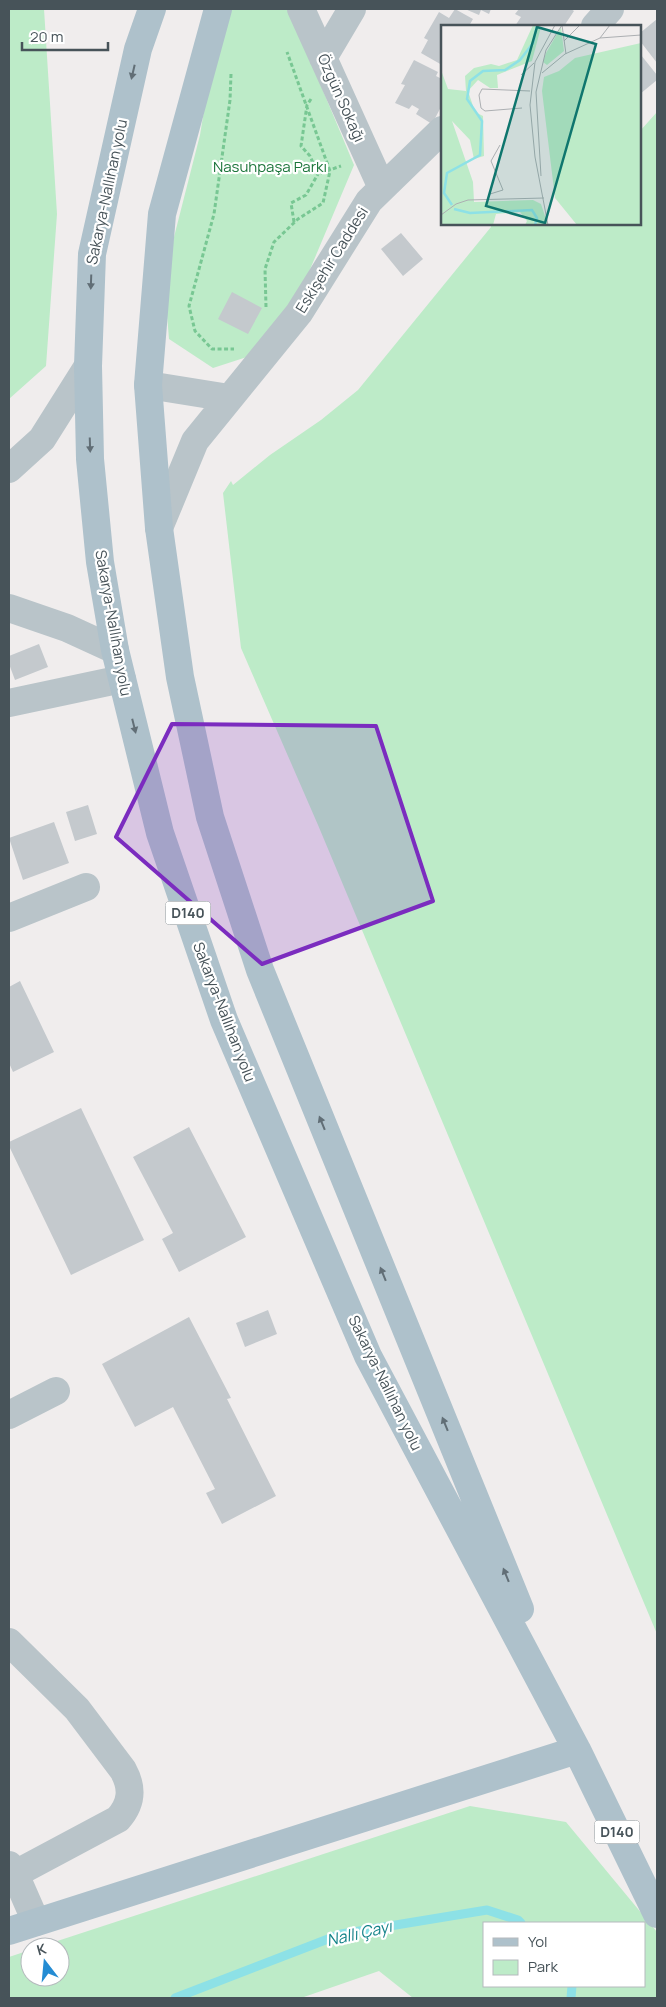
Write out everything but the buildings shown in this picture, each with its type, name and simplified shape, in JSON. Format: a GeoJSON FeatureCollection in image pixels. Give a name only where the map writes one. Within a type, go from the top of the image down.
{"type":"FeatureCollection","features":[{"type":"Feature","properties":{"kind":"main road","name":"Sakarya-Nallıhan yolu"},"geometry":{"type":"LineString","coordinates":[[152,9],[138,50],[92,254],[88,366],[90,458],[100,562],[115,650],[160,833],[224,1020],[368,1356],[577,1750],[657,1914]]}},
{"type":"Feature","properties":{"kind":"main road","name":"Sakarya-Nallıhan yolu"},"geometry":{"type":"LineString","coordinates":[[218,9],[162,214],[148,385],[159,528],[180,677],[210,817],[260,970],[577,1750]]}},
{"type":"Feature","properties":{"kind":"main road"},"geometry":{"type":"LineString","coordinates":[[9,1931],[577,1750]]}},
{"type":"Feature","properties":{"kind":"street","name":"Özgün Sokağı"},"geometry":{"type":"LineString","coordinates":[[301,9],[382,188]]}},
{"type":"Feature","properties":{"kind":"street"},"geometry":{"type":"LineString","coordinates":[[326,65],[352,9]]}},
{"type":"Feature","properties":{"kind":"street"},"geometry":{"type":"LineString","coordinates":[[596,25],[610,9]]}},
{"type":"Feature","properties":{"kind":"street","name":"Eskişehir Caddesi"},"geometry":{"type":"LineString","coordinates":[[159,528],[194,441],[299,313],[369,201],[441,131]]}},
{"type":"Feature","properties":{"kind":"street"},"geometry":{"type":"LineString","coordinates":[[9,469],[42,439],[88,366]]}},
{"type":"Feature","properties":{"kind":"street"},"geometry":{"type":"LineString","coordinates":[[148,385],[230,398]]}},
{"type":"Feature","properties":{"kind":"street"},"geometry":{"type":"LineString","coordinates":[[9,608],[67,628],[115,650]]}},
{"type":"Feature","properties":{"kind":"street"},"geometry":{"type":"LineString","coordinates":[[9,703],[122,679]]}},
{"type":"Feature","properties":{"kind":"street"},"geometry":{"type":"LineString","coordinates":[[9,918],[86,887]]}},
{"type":"Feature","properties":{"kind":"street"},"geometry":{"type":"LineString","coordinates":[[9,1415],[56,1391]]}},
{"type":"Feature","properties":{"kind":"street"},"geometry":{"type":"LineString","coordinates":[[9,1642],[77,1709],[123,1770],[131,1790],[125,1811],[118,1818],[12,1870],[36,1922]]}},
{"type":"Feature","properties":{"kind":"path"},"geometry":{"type":"LineString","coordinates":[[264,314],[267,305],[265,269],[274,242],[294,223],[323,203],[330,171],[285,49]]}},
{"type":"Feature","properties":{"kind":"path"},"geometry":{"type":"LineString","coordinates":[[318,174],[310,156],[301,146],[307,105],[326,65]]}},
{"type":"Feature","properties":{"kind":"path"},"geometry":{"type":"LineString","coordinates":[[232,73],[214,214],[189,306],[195,331],[212,349],[239,348]]}},
{"type":"Feature","properties":{"kind":"path"},"geometry":{"type":"LineString","coordinates":[[294,223],[291,203],[306,195],[318,174],[330,171],[366,154]]}},
{"type":"Feature","properties":{"kind":"highlighted area"},"geometry":{"type":"Polygon","coordinates":[[[172,724],[376,726],[433,901],[262,964],[116,837],[172,724]]]}},
{"type":"Feature","properties":{"kind":"green space"},"geometry":{"type":"Polygon","coordinates":[[[9,9],[44,9],[57,214],[46,366],[9,399],[9,9]]]}},
{"type":"Feature","properties":{"kind":"green space","name":"Nasuhpaşa Parkı"},"geometry":{"type":"Polygon","coordinates":[[[222,9],[289,9],[354,165],[303,286],[253,355],[213,368],[169,339],[165,290],[174,237],[200,135],[222,9]]]}},
{"type":"Feature","properties":{"kind":"green space"},"geometry":{"type":"Polygon","coordinates":[[[657,112],[657,1634],[318,825],[241,648],[223,493],[231,481],[233,485],[358,390],[491,225],[641,225],[641,130],[657,112]]]}},
{"type":"Feature","properties":{"kind":"green space"},"geometry":{"type":"Polygon","coordinates":[[[470,1806],[566,1822],[657,1932],[657,1998],[413,1998],[379,1971],[301,1998],[9,1998],[9,1957],[20,1953],[20,1987],[70,1987],[70,1937],[470,1806]]]}},
{"type":"Feature","properties":{"kind":"waterway","name":"Nallı Çayı"},"geometry":{"type":"LineString","coordinates":[[175,1998],[341,1934],[487,1910],[520,1922]]}},
{"type":"Feature","properties":{"kind":"waterway","name":"Nallı Çayı"},"geometry":{"type":"LineString","coordinates":[[571,1998],[572,1987]]}}]}
